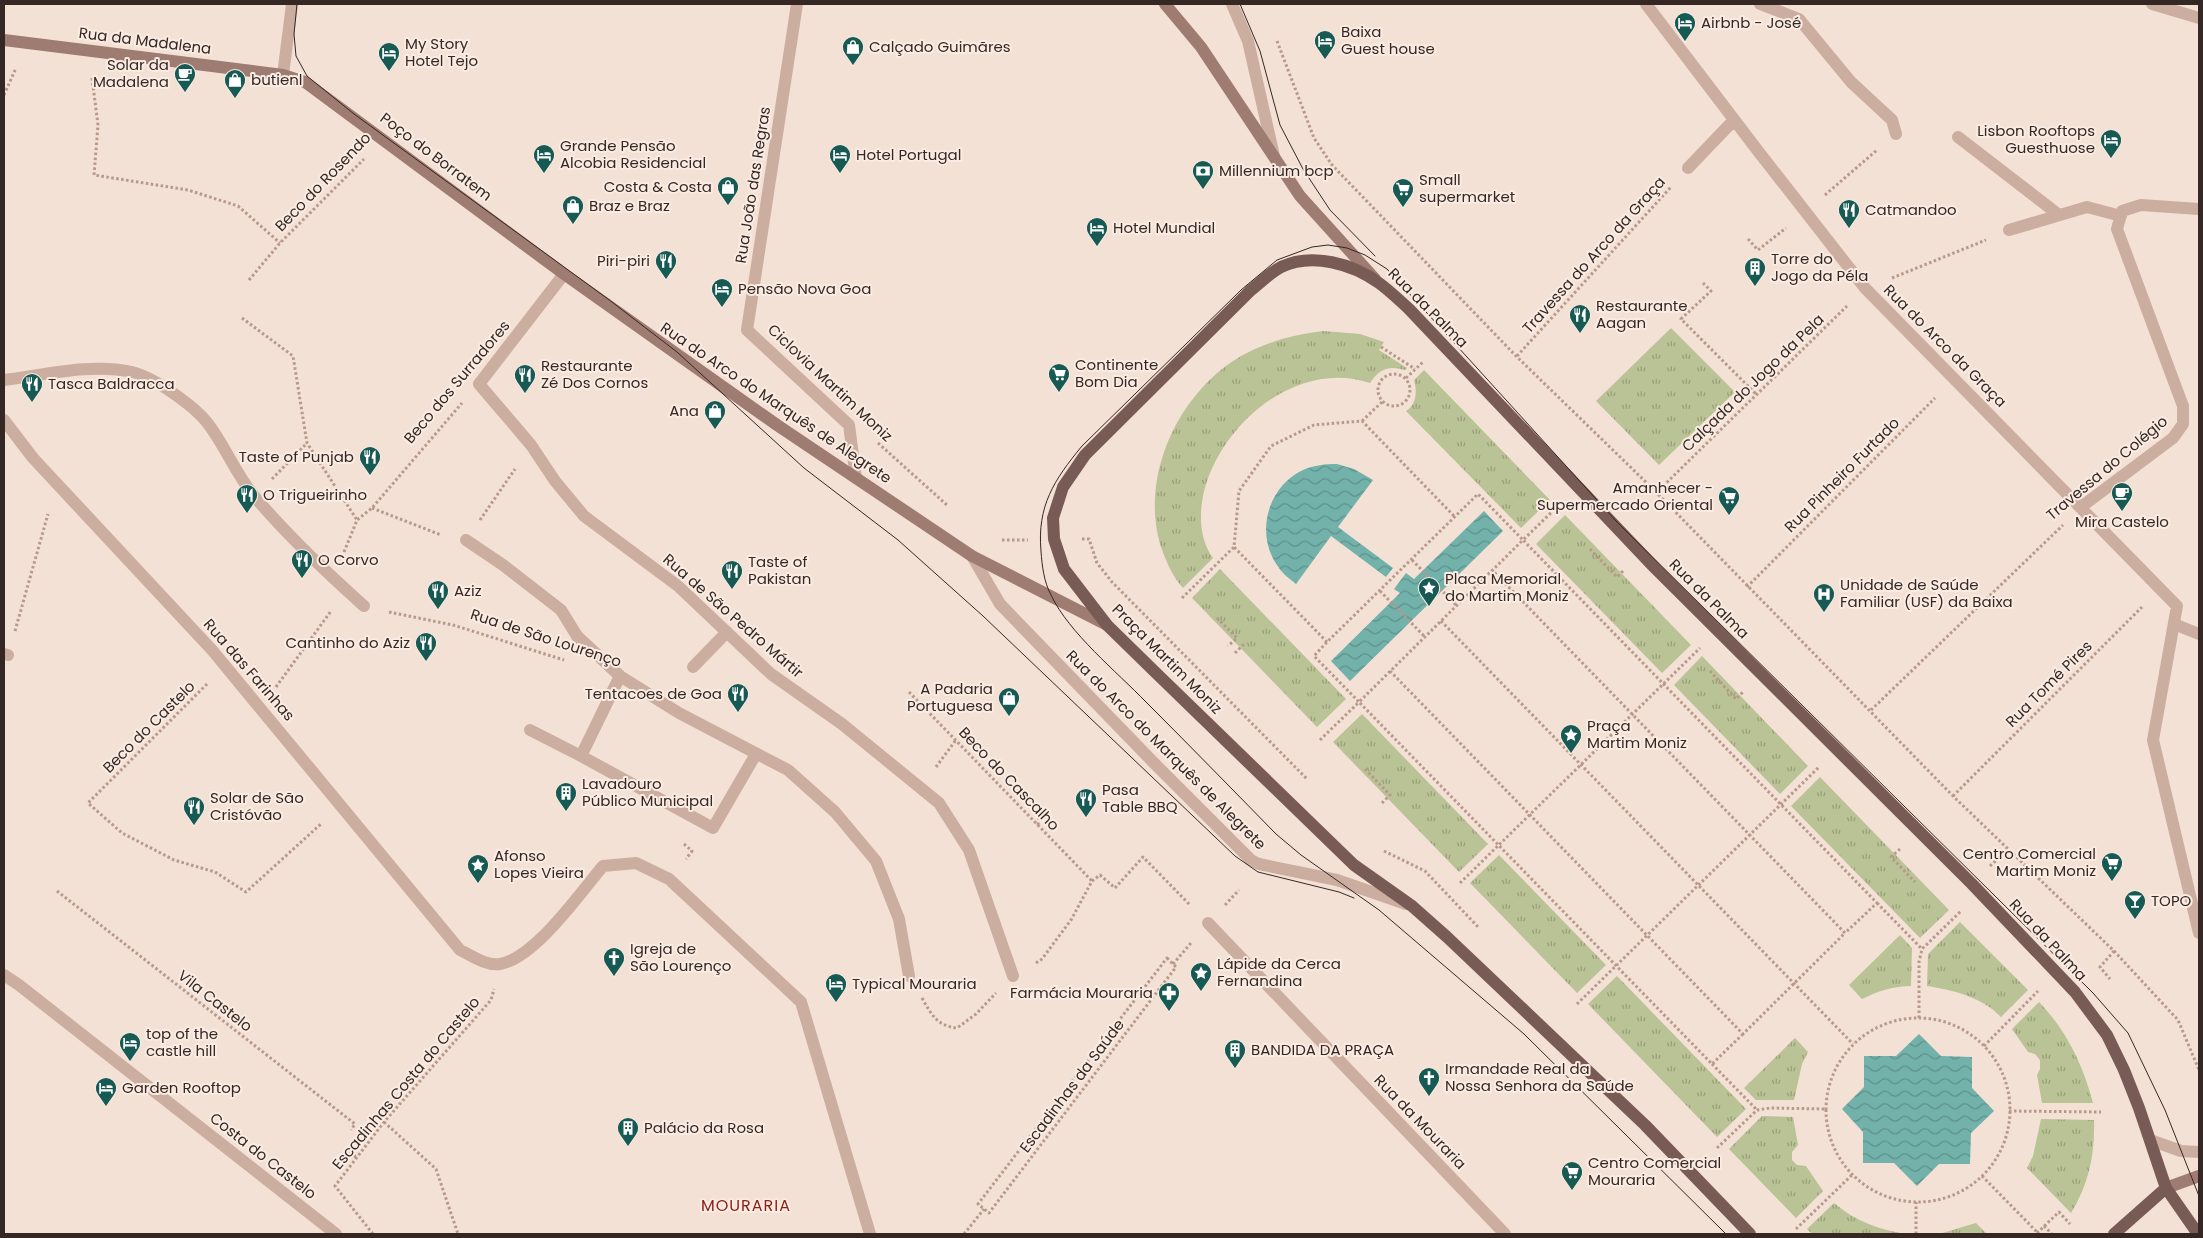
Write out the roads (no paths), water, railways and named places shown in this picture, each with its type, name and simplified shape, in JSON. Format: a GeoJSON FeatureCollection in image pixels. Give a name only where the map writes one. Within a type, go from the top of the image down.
{"type":"FeatureCollection","features":[{"type":"Feature","properties":{"kind":"main road","name":"Rua da Palma"},"geometry":{"type":"LineString","coordinates":[[1164,4],[1201,46],[1300,196],[1378,282],[1408,309],[1655,568],[1972,884],[2075,992],[2107,1035],[2124,1070],[2166,1188],[2198,1234]]}},
{"type":"Feature","properties":{"kind":"main road","name":"Rua da Madalena"},"geometry":{"type":"LineString","coordinates":[[4,40],[283,75]]}},
{"type":"Feature","properties":{"kind":"main road","name":"Poço do Borratem"},"geometry":{"type":"LineString","coordinates":[[283,75],[300,80],[315,88],[564,274]]}},
{"type":"Feature","properties":{"kind":"main road","name":"Praça Martim Moniz"},"geometry":{"type":"LineString","coordinates":[[1378,282],[1348,266],[1325,261],[1303,261],[1281,267],[1250,291],[1085,455],[1063,487],[1053,518],[1054,539],[1064,569],[1107,625],[1354,865],[1412,906],[1446,937],[1645,1126],[1750,1234]]}},
{"type":"Feature","properties":{"kind":"main road","name":"Rua do Arco do Marquês de Alegrete"},"geometry":{"type":"LineString","coordinates":[[564,274],[675,354],[972,556],[1107,625]]}},
{"type":"Feature","properties":{"kind":"main road"},"geometry":{"type":"LineString","coordinates":[[2114,1234],[2166,1188],[2199,1176]]}},
{"type":"Feature","properties":{"kind":"street"},"geometry":{"type":"LineString","coordinates":[[283,75],[292,4]]}},
{"type":"Feature","properties":{"kind":"street","name":"Rua João das Regras"},"geometry":{"type":"LineString","coordinates":[[797,4],[747,330],[849,425],[856,478]]}},
{"type":"Feature","properties":{"kind":"street"},"geometry":{"type":"LineString","coordinates":[[1232,4],[1248,41],[1274,156]]}},
{"type":"Feature","properties":{"kind":"street","name":"Rua do Arco da Graça"},"geometry":{"type":"LineString","coordinates":[[1646,4],[1865,288],[2161,588],[2177,606],[2174,624]]}},
{"type":"Feature","properties":{"kind":"street"},"geometry":{"type":"LineString","coordinates":[[1760,4],[1799,19],[1851,82],[1892,120],[1896,134]]}},
{"type":"Feature","properties":{"kind":"street"},"geometry":{"type":"LineString","coordinates":[[2152,4],[2199,18]]}},
{"type":"Feature","properties":{"kind":"street"},"geometry":{"type":"LineString","coordinates":[[1688,168],[1734,120]]}},
{"type":"Feature","properties":{"kind":"street"},"geometry":{"type":"LineString","coordinates":[[1958,137],[2059,215]]}},
{"type":"Feature","properties":{"kind":"street"},"geometry":{"type":"LineString","coordinates":[[2009,230],[2087,207],[2121,216],[2122,211],[2141,205],[2199,209]]}},
{"type":"Feature","properties":{"kind":"street","name":"Travessa do Colégio"},"geometry":{"type":"LineString","coordinates":[[2081,507],[2173,438],[2184,424],[2183,406],[2117,229],[2121,216]]}},
{"type":"Feature","properties":{"kind":"street","name":"Beco dos Surradores"},"geometry":{"type":"LineString","coordinates":[[478,384],[564,274]]}},
{"type":"Feature","properties":{"kind":"street"},"geometry":{"type":"LineString","coordinates":[[4,380],[93,369],[133,373],[169,390],[209,425],[242,482],[275,518],[364,606]]}},
{"type":"Feature","properties":{"kind":"street","name":"Rua de São Pedro Mártir"},"geometry":{"type":"LineString","coordinates":[[478,384],[531,445],[555,481],[584,516],[678,586],[771,674],[842,724],[939,803],[969,850],[1012,976]]}},
{"type":"Feature","properties":{"kind":"street","name":"Rua das Farinhas"},"geometry":{"type":"LineString","coordinates":[[4,420],[33,458],[58,482],[261,707],[460,950],[481,961],[499,964],[519,956],[536,944],[603,866],[636,863],[669,879],[801,1002],[870,1234]]}},
{"type":"Feature","properties":{"kind":"street","name":"Rua de São Lourenço"},"geometry":{"type":"LineString","coordinates":[[466,540],[503,565],[561,610],[577,636],[620,676],[679,713],[788,770],[836,812],[876,861],[899,919],[909,976]]}},
{"type":"Feature","properties":{"kind":"street","name":"Rua do Arco do Marquês de Alegrete"},"geometry":{"type":"LineString","coordinates":[[972,556],[1000,604],[1251,860],[1258,864],[1337,880],[1412,906]]}},
{"type":"Feature","properties":{"kind":"street"},"geometry":{"type":"LineString","coordinates":[[2199,634],[2174,624],[2153,740],[2199,933]]}},
{"type":"Feature","properties":{"kind":"street"},"geometry":{"type":"LineString","coordinates":[[693,667],[727,632]]}},
{"type":"Feature","properties":{"kind":"street"},"geometry":{"type":"LineString","coordinates":[[582,756],[620,676]]}},
{"type":"Feature","properties":{"kind":"street"},"geometry":{"type":"LineString","coordinates":[[530,730],[582,756],[713,828],[756,754]]}},
{"type":"Feature","properties":{"kind":"street","name":"Rua da Mouraria"},"geometry":{"type":"LineString","coordinates":[[1208,922],[1505,1234]]}},
{"type":"Feature","properties":{"kind":"street","name":"Costa do Castelo"},"geometry":{"type":"LineString","coordinates":[[4,975],[336,1234]]}},
{"type":"Feature","properties":{"kind":"street"},"geometry":{"type":"LineString","coordinates":[[2150,1140],[2181,1150],[2199,1152]]}},
{"type":"Feature","properties":{"kind":"water"},"geometry":{"type":"Polygon","coordinates":[[[1337,464],[1354,469],[1373,480],[1338,527],[1393,568],[1386,577],[1331,536],[1296,584],[1281,570],[1271,555],[1266,527],[1268,513],[1273,500],[1291,478],[1311,467],[1337,464]]]}},
{"type":"Feature","properties":{"kind":"water"},"geometry":{"type":"Polygon","coordinates":[[[1484,511],[1503,531],[1350,681],[1331,661],[1400,593],[1394,589],[1406,573],[1414,579],[1484,511]]]}},
{"type":"Feature","properties":{"kind":"water"},"geometry":{"type":"Polygon","coordinates":[[[1919,1034],[1941,1056],[1972,1057],[1972,1088],[1994,1111],[1971,1133],[1970,1164],[1939,1164],[1917,1186],[1894,1163],[1863,1163],[1863,1132],[1842,1109],[1864,1087],[1864,1056],[1896,1056],[1919,1034]]]}},
{"type":"Feature","properties":{"kind":"tram line"},"geometry":{"type":"LineString","coordinates":[[297,4],[294,34],[296,56],[307,76],[354,114],[608,299],[677,352],[804,468],[898,540],[983,616],[1235,856],[1258,872],[1339,892],[1354,898]]}},
{"type":"Feature","properties":{"kind":"tram line"},"geometry":{"type":"LineString","coordinates":[[1240,4],[1260,51],[1280,125],[1303,169],[1330,210],[1375,256]]}},
{"type":"Feature","properties":{"kind":"tram line"},"geometry":{"type":"LineString","coordinates":[[1726,1234],[1524,1034],[1379,910],[1301,855],[1276,834],[1094,652],[1069,624],[1049,590],[1041,557],[1040,535],[1045,507],[1063,470],[1082,446],[1241,290],[1277,260],[1312,247],[1328,245],[1347,248],[1365,255],[1387,269],[1616,521],[2093,993],[2128,1033],[2165,1110],[2199,1196]]}},
{"type":"Feature","properties":{"kind":"place","name":"Airbnb - José"},"geometry":{"type":"Point","coordinates":[1685,42]}},
{"type":"Feature","properties":{"kind":"place","name":"Baixa Guest house"},"geometry":{"type":"Point","coordinates":[1325,60]}},
{"type":"Feature","properties":{"kind":"place","name":"Calçado Guimãres"},"geometry":{"type":"Point","coordinates":[853,66]}},
{"type":"Feature","properties":{"kind":"place","name":"My Story Hotel Tejo"},"geometry":{"type":"Point","coordinates":[389,72]}},
{"type":"Feature","properties":{"kind":"place","name":"Solar da Madalena"},"geometry":{"type":"Point","coordinates":[185,93]}},
{"type":"Feature","properties":{"kind":"place","name":"butienl"},"geometry":{"type":"Point","coordinates":[235,99]}},
{"type":"Feature","properties":{"kind":"place","name":"Lisbon Rooftops Guesthuose"},"geometry":{"type":"Point","coordinates":[2111,159]}},
{"type":"Feature","properties":{"kind":"place","name":"Grande Pensão Alcobia Residencial"},"geometry":{"type":"Point","coordinates":[544,174]}},
{"type":"Feature","properties":{"kind":"place","name":"Hotel Portugal"},"geometry":{"type":"Point","coordinates":[840,174]}},
{"type":"Feature","properties":{"kind":"place","name":"Millennium bcp"},"geometry":{"type":"Point","coordinates":[1203,190]}},
{"type":"Feature","properties":{"kind":"place","name":"Costa & Costa"},"geometry":{"type":"Point","coordinates":[728,206]}},
{"type":"Feature","properties":{"kind":"place","name":"Small supermarket"},"geometry":{"type":"Point","coordinates":[1403,208]}},
{"type":"Feature","properties":{"kind":"place","name":"Braz e Braz"},"geometry":{"type":"Point","coordinates":[573,225]}},
{"type":"Feature","properties":{"kind":"place","name":"Catmandoo"},"geometry":{"type":"Point","coordinates":[1849,229]}},
{"type":"Feature","properties":{"kind":"place","name":"Hotel Mundial"},"geometry":{"type":"Point","coordinates":[1097,247]}},
{"type":"Feature","properties":{"kind":"place","name":"Piri-piri"},"geometry":{"type":"Point","coordinates":[666,280]}},
{"type":"Feature","properties":{"kind":"place","name":"Torre do Jogo da Péla"},"geometry":{"type":"Point","coordinates":[1755,287]}},
{"type":"Feature","properties":{"kind":"place","name":"Pensão Nova Goa"},"geometry":{"type":"Point","coordinates":[722,308]}},
{"type":"Feature","properties":{"kind":"place","name":"Restaurante Aagan"},"geometry":{"type":"Point","coordinates":[1580,334]}},
{"type":"Feature","properties":{"kind":"place","name":"Continente Bom Dia"},"geometry":{"type":"Point","coordinates":[1059,393]}},
{"type":"Feature","properties":{"kind":"place","name":"Restaurante Zé Dos Cornos"},"geometry":{"type":"Point","coordinates":[525,394]}},
{"type":"Feature","properties":{"kind":"place","name":"Tasca Baldracca"},"geometry":{"type":"Point","coordinates":[32,403]}},
{"type":"Feature","properties":{"kind":"place","name":"Ana"},"geometry":{"type":"Point","coordinates":[715,430]}},
{"type":"Feature","properties":{"kind":"place","name":"Taste of Punjab"},"geometry":{"type":"Point","coordinates":[370,476]}},
{"type":"Feature","properties":{"kind":"place","name":"Mira Castelo"},"geometry":{"type":"Point","coordinates":[2122,512]}},
{"type":"Feature","properties":{"kind":"place","name":"O Trigueirinho"},"geometry":{"type":"Point","coordinates":[247,514]}},
{"type":"Feature","properties":{"kind":"place","name":"Amanhecer - Supermercado Oriental"},"geometry":{"type":"Point","coordinates":[1729,516]}},
{"type":"Feature","properties":{"kind":"place","name":"O Corvo"},"geometry":{"type":"Point","coordinates":[302,579]}},
{"type":"Feature","properties":{"kind":"place","name":"Taste of Pakistan"},"geometry":{"type":"Point","coordinates":[732,590]}},
{"type":"Feature","properties":{"kind":"place","name":"Placa Memorial do Martim Moniz"},"geometry":{"type":"Point","coordinates":[1429,607]}},
{"type":"Feature","properties":{"kind":"place","name":"Aziz"},"geometry":{"type":"Point","coordinates":[438,610]}},
{"type":"Feature","properties":{"kind":"place","name":"Unidade de Saúde Familiar (USF) da Baixa"},"geometry":{"type":"Point","coordinates":[1824,613]}},
{"type":"Feature","properties":{"kind":"place","name":"Cantinho do Aziz"},"geometry":{"type":"Point","coordinates":[426,662]}},
{"type":"Feature","properties":{"kind":"place","name":"Tentacoes de Goa"},"geometry":{"type":"Point","coordinates":[738,713]}},
{"type":"Feature","properties":{"kind":"place","name":"A Padaria Portuguesa"},"geometry":{"type":"Point","coordinates":[1009,717]}},
{"type":"Feature","properties":{"kind":"place","name":"Praça Martim Moniz"},"geometry":{"type":"Point","coordinates":[1571,754]}},
{"type":"Feature","properties":{"kind":"place","name":"Lavadouro Público Municipal"},"geometry":{"type":"Point","coordinates":[566,812]}},
{"type":"Feature","properties":{"kind":"place","name":"Pasa Table BBQ"},"geometry":{"type":"Point","coordinates":[1086,818]}},
{"type":"Feature","properties":{"kind":"place","name":"Solar de São Cristóvão"},"geometry":{"type":"Point","coordinates":[194,826]}},
{"type":"Feature","properties":{"kind":"place","name":"Centro Comercial Martim Moniz"},"geometry":{"type":"Point","coordinates":[2112,882]}},
{"type":"Feature","properties":{"kind":"place","name":"Afonso Lopes Vieira"},"geometry":{"type":"Point","coordinates":[478,884]}},
{"type":"Feature","properties":{"kind":"place","name":"TOPO"},"geometry":{"type":"Point","coordinates":[2135,920]}},
{"type":"Feature","properties":{"kind":"place","name":"Igreja de São Lourenço"},"geometry":{"type":"Point","coordinates":[614,977]}},
{"type":"Feature","properties":{"kind":"place","name":"Lápide da Cerca Fernandina"},"geometry":{"type":"Point","coordinates":[1201,992]}},
{"type":"Feature","properties":{"kind":"place","name":"Typical Mouraria"},"geometry":{"type":"Point","coordinates":[836,1003]}},
{"type":"Feature","properties":{"kind":"place","name":"Farmácia Mouraria"},"geometry":{"type":"Point","coordinates":[1169,1012]}},
{"type":"Feature","properties":{"kind":"place","name":"top of the castle hill"},"geometry":{"type":"Point","coordinates":[130,1062]}},
{"type":"Feature","properties":{"kind":"place","name":"BANDIDA DA PRAÇA"},"geometry":{"type":"Point","coordinates":[1235,1069]}},
{"type":"Feature","properties":{"kind":"place","name":"Irmandade Real da Nossa Senhora da Saúde"},"geometry":{"type":"Point","coordinates":[1429,1097]}},
{"type":"Feature","properties":{"kind":"place","name":"Garden Rooftop"},"geometry":{"type":"Point","coordinates":[106,1107]}},
{"type":"Feature","properties":{"kind":"place","name":"Palácio da Rosa"},"geometry":{"type":"Point","coordinates":[628,1147]}},
{"type":"Feature","properties":{"kind":"place","name":"Centro Comercial Mouraria"},"geometry":{"type":"Point","coordinates":[1572,1191]}},
{"type":"Feature","properties":{"kind":"district","name":"MOURARIA"},"geometry":{"type":"Point","coordinates":[746,1205]}}]}
